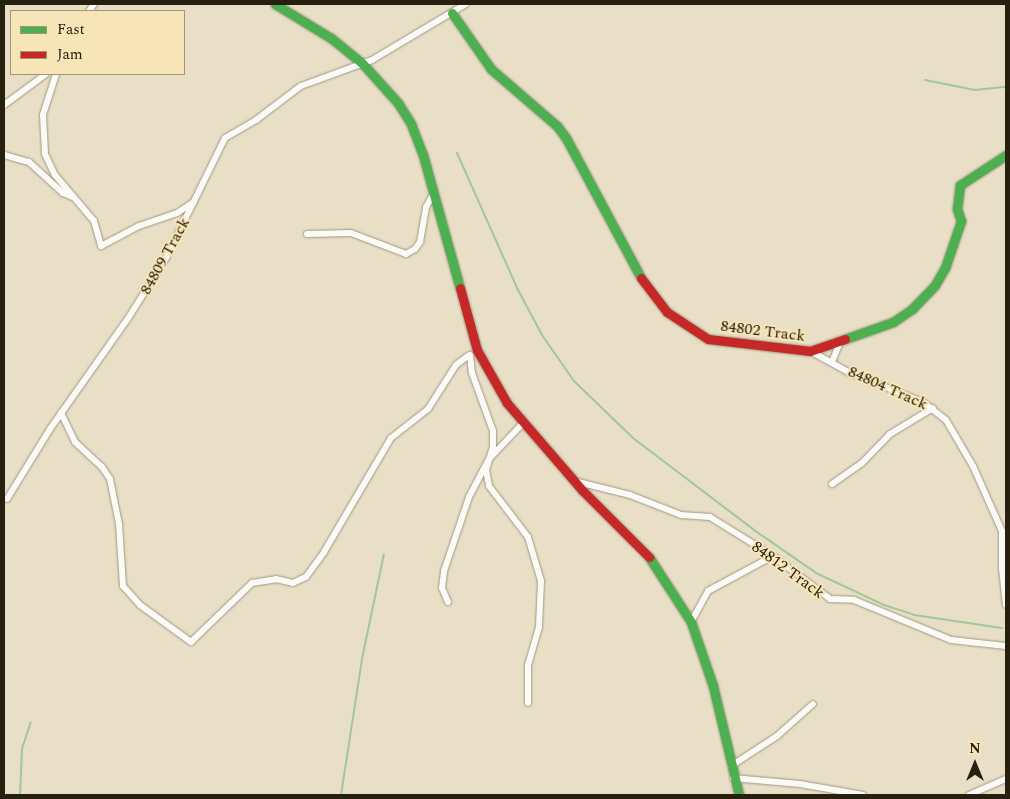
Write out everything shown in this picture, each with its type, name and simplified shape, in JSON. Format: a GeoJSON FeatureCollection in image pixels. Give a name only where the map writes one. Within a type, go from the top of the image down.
{"type":"FeatureCollection","features":[{"type":"Feature","properties":{"kind":"street"},"geometry":{"type":"LineString","coordinates":[[275,4],[331,38],[362,63],[398,104],[410,124],[433,195],[478,350],[507,403],[574,481],[645,551],[663,573],[691,622],[713,686],[733,778],[739,795]]}},
{"type":"Feature","properties":{"kind":"street","name":"84809 Track"},"geometry":{"type":"LineString","coordinates":[[7,499],[62,413],[144,295],[195,201],[225,138],[256,120],[301,86],[362,63],[466,4]]}},
{"type":"Feature","properties":{"kind":"street","name":"84802 Track"},"geometry":{"type":"LineString","coordinates":[[452,13],[487,64],[566,138],[608,210],[634,267],[667,312],[708,339],[810,352],[893,322],[912,309],[935,285],[945,268],[961,221],[957,209],[960,186],[977,171],[1006,155]]}},
{"type":"Feature","properties":{"kind":"street"},"geometry":{"type":"LineString","coordinates":[[4,105],[45,75]]}},
{"type":"Feature","properties":{"kind":"street"},"geometry":{"type":"LineString","coordinates":[[56,75],[43,115],[45,154],[55,175],[94,221],[101,246],[139,226],[177,214],[195,201]]}},
{"type":"Feature","properties":{"kind":"street"},"geometry":{"type":"LineString","coordinates":[[4,155],[29,162],[63,193],[74,197]]}},
{"type":"Feature","properties":{"kind":"street"},"geometry":{"type":"LineString","coordinates":[[307,234],[351,233],[406,254],[418,246],[426,207],[433,195]]}},
{"type":"Feature","properties":{"kind":"street"},"geometry":{"type":"LineString","coordinates":[[832,362],[840,342]]}},
{"type":"Feature","properties":{"kind":"street"},"geometry":{"type":"LineString","coordinates":[[62,413],[75,442],[102,466],[110,479],[119,524],[120,571],[127,592],[140,605],[191,642],[252,583],[269,579],[293,583],[306,577],[324,552],[390,438],[428,409],[456,365],[478,350]]}},
{"type":"Feature","properties":{"kind":"street","name":"84804 Track"},"geometry":{"type":"LineString","coordinates":[[810,352],[850,373],[933,408],[954,430],[996,513],[1002,531],[1006,605]]}},
{"type":"Feature","properties":{"kind":"street"},"geometry":{"type":"LineString","coordinates":[[468,356],[493,431],[486,470],[489,486],[528,538],[539,566],[541,596],[539,627],[528,665],[528,703]]}},
{"type":"Feature","properties":{"kind":"street"},"geometry":{"type":"LineString","coordinates":[[832,484],[862,463],[890,434],[933,408]]}},
{"type":"Feature","properties":{"kind":"street"},"geometry":{"type":"LineString","coordinates":[[448,602],[443,594],[443,580],[451,546],[469,497],[489,459],[514,437],[524,422]]}},
{"type":"Feature","properties":{"kind":"street","name":"84812 Track"},"geometry":{"type":"LineString","coordinates":[[574,481],[630,495],[681,515],[710,517],[773,556],[801,576],[814,590],[830,599],[854,600],[951,640],[1006,646]]}},
{"type":"Feature","properties":{"kind":"street"},"geometry":{"type":"LineString","coordinates":[[691,622],[708,591],[773,556]]}},
{"type":"Feature","properties":{"kind":"street"},"geometry":{"type":"LineString","coordinates":[[731,766],[777,736],[813,704]]}},
{"type":"Feature","properties":{"kind":"street"},"geometry":{"type":"LineString","coordinates":[[733,778],[800,784],[863,795]]}},
{"type":"Feature","properties":{"kind":"street"},"geometry":{"type":"LineString","coordinates":[[969,795],[1006,779]]}},
{"type":"Feature","properties":{"kind":"waterway"},"geometry":{"type":"LineString","coordinates":[[925,80],[975,90],[1006,87]]}},
{"type":"Feature","properties":{"kind":"waterway"},"geometry":{"type":"LineString","coordinates":[[457,153],[517,288],[542,335],[574,381],[633,438],[754,530],[816,573],[884,605],[914,615],[1002,628]]}},
{"type":"Feature","properties":{"kind":"waterway"},"geometry":{"type":"LineString","coordinates":[[341,795],[362,659],[384,554]]}},
{"type":"Feature","properties":{"kind":"waterway"},"geometry":{"type":"LineString","coordinates":[[20,795],[22,749],[31,722]]}},
{"type":"Feature","properties":{"kind":"traffic: fast"},"geometry":{"type":"LineString","coordinates":[[275,4],[331,38],[362,63],[398,103],[411,124],[423,155],[460,288]]}},
{"type":"Feature","properties":{"kind":"traffic: fast"},"geometry":{"type":"LineString","coordinates":[[452,13],[491,69],[557,126],[566,138],[641,278]]}},
{"type":"Feature","properties":{"kind":"traffic: fast"},"geometry":{"type":"LineString","coordinates":[[845,339],[893,322],[912,309],[935,285],[945,268],[961,221],[957,209],[960,185],[1006,155]]}},
{"type":"Feature","properties":{"kind":"traffic: fast"},"geometry":{"type":"LineString","coordinates":[[649,557],[691,622],[713,686],[739,795]]}},
{"type":"Feature","properties":{"kind":"traffic: jam"},"geometry":{"type":"LineString","coordinates":[[641,278],[667,312],[708,339],[810,351],[845,339]]}},
{"type":"Feature","properties":{"kind":"traffic: jam"},"geometry":{"type":"LineString","coordinates":[[460,288],[477,350],[507,403],[582,490],[649,557]]}}]}
